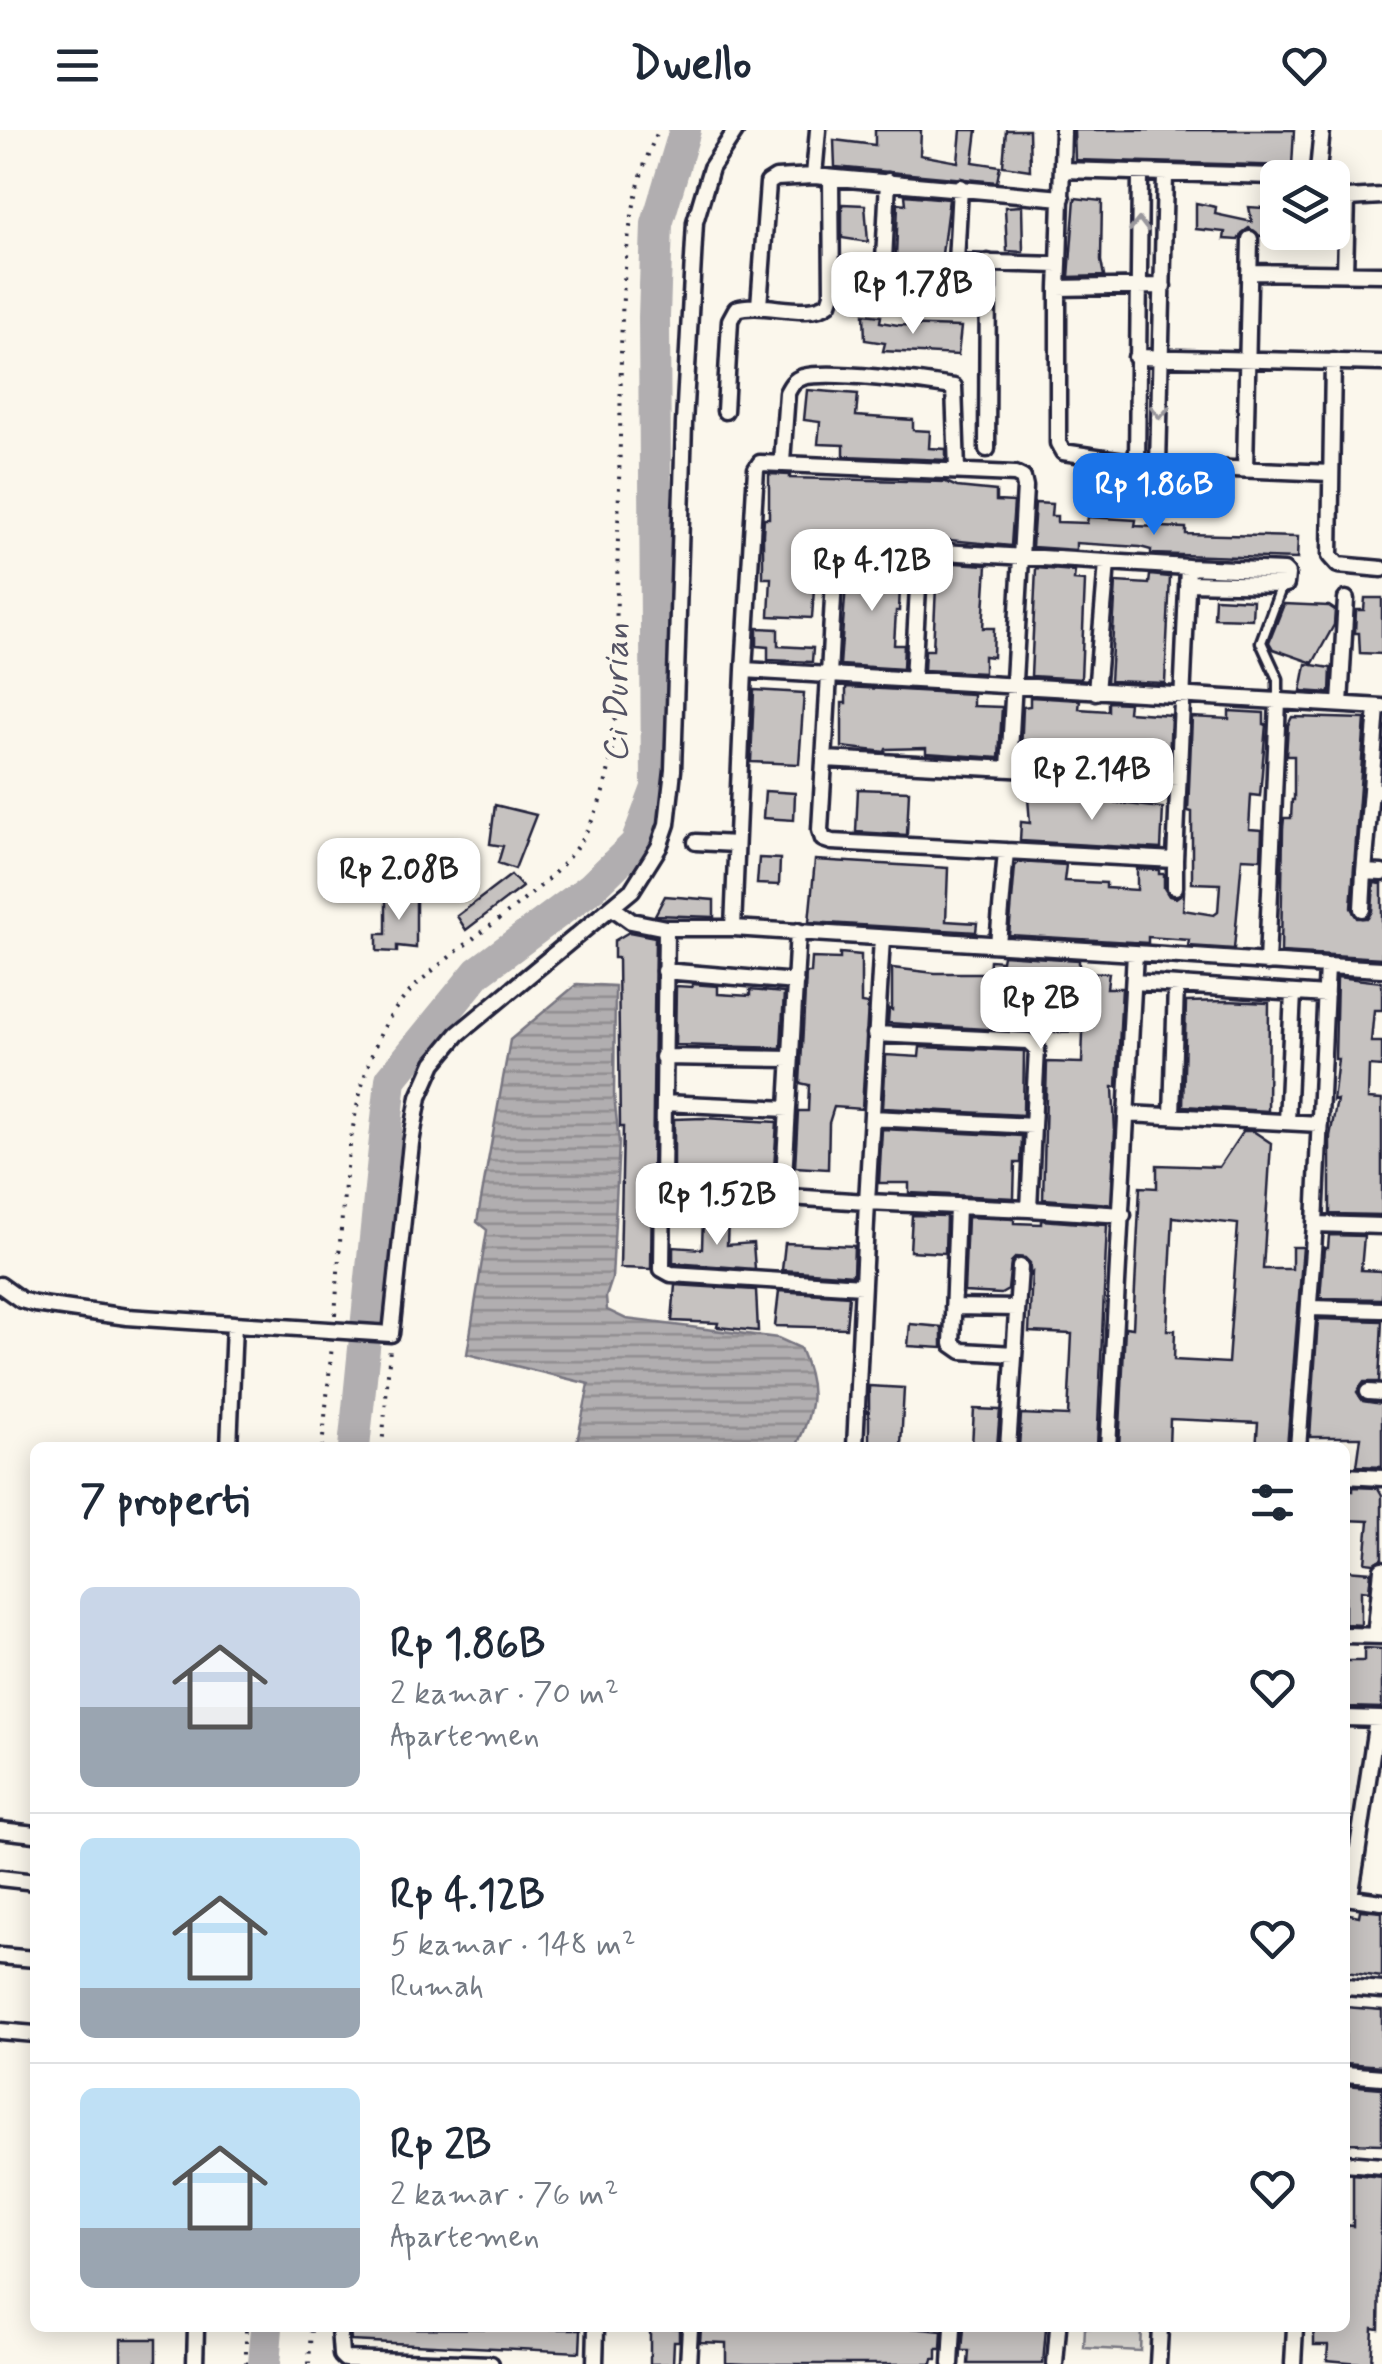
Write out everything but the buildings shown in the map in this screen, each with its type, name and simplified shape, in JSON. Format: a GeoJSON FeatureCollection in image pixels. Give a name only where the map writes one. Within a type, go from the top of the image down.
{"type":"FeatureCollection","features":[{"type":"Feature","properties":{"kind":"street"},"geometry":{"type":"LineString","coordinates":[[0,1285],[20,1300],[35,1304],[127,1317],[387,1333],[411,1142],[419,1097],[434,1062],[458,1034],[632,890],[659,847],[671,800],[696,222],[711,168],[736,130]]}},
{"type":"Feature","properties":{"kind":"street"},"geometry":{"type":"LineString","coordinates":[[814,176],[818,130]]}},
{"type":"Feature","properties":{"kind":"street"},"geometry":{"type":"LineString","coordinates":[[1063,130],[1058,288],[1059,449],[1069,454],[1158,466],[1330,473]]}},
{"type":"Feature","properties":{"kind":"street"},"geometry":{"type":"LineString","coordinates":[[1062,170],[1308,178],[1318,170],[1322,130]]}},
{"type":"Feature","properties":{"kind":"street"},"geometry":{"type":"LineString","coordinates":[[1137,463],[1140,174]]}},
{"type":"Feature","properties":{"kind":"street"},"geometry":{"type":"LineString","coordinates":[[1158,466],[1165,175]]}},
{"type":"Feature","properties":{"kind":"street"},"geometry":{"type":"LineString","coordinates":[[759,306],[768,183],[776,178],[814,176],[888,181],[1062,198]]}},
{"type":"Feature","properties":{"kind":"street"},"geometry":{"type":"LineString","coordinates":[[725,412],[732,314],[744,306],[813,310],[828,303],[832,294],[831,178]]}},
{"type":"Feature","properties":{"kind":"street"},"geometry":{"type":"LineString","coordinates":[[888,181],[886,292],[896,297],[986,302]]}},
{"type":"Feature","properties":{"kind":"street"},"geometry":{"type":"LineString","coordinates":[[955,300],[960,187]]}},
{"type":"Feature","properties":{"kind":"street"},"geometry":{"type":"LineString","coordinates":[[1345,273],[1347,198],[1382,196]]}},
{"type":"Feature","properties":{"kind":"street"},"geometry":{"type":"LineString","coordinates":[[1245,469],[1250,239]]}},
{"type":"Feature","properties":{"kind":"street"},"geometry":{"type":"LineString","coordinates":[[956,262],[1059,266]]}},
{"type":"Feature","properties":{"kind":"street"},"geometry":{"type":"LineString","coordinates":[[987,450],[988,262]]}},
{"type":"Feature","properties":{"kind":"street"},"geometry":{"type":"LineString","coordinates":[[1249,272],[1382,274]]}},
{"type":"Feature","properties":{"kind":"street"},"geometry":{"type":"LineString","coordinates":[[1058,288],[1163,286]]}},
{"type":"Feature","properties":{"kind":"street"},"geometry":{"type":"LineString","coordinates":[[1136,357],[1382,363]]}},
{"type":"Feature","properties":{"kind":"street"},"geometry":{"type":"LineString","coordinates":[[1333,362],[1329,538],[1333,562],[1382,570]]}},
{"type":"Feature","properties":{"kind":"street"},"geometry":{"type":"LineString","coordinates":[[782,462],[786,393],[791,385],[807,376],[868,378],[954,387],[957,470]]}},
{"type":"Feature","properties":{"kind":"street"},"geometry":{"type":"LineString","coordinates":[[734,928],[756,468],[764,462],[957,470],[1015,474],[1023,478],[1009,769]]}},
{"type":"Feature","properties":{"kind":"street"},"geometry":{"type":"LineString","coordinates":[[1175,860],[827,841],[820,830],[838,550],[845,546],[1284,571],[1286,582],[1188,583]]}},
{"type":"Feature","properties":{"kind":"street"},"geometry":{"type":"LineString","coordinates":[[913,680],[920,550]]}},
{"type":"Feature","properties":{"kind":"street"},"geometry":{"type":"LineString","coordinates":[[1096,692],[1106,563]]}},
{"type":"Feature","properties":{"kind":"street"},"geometry":{"type":"LineString","coordinates":[[1175,887],[1188,567]]}},
{"type":"Feature","properties":{"kind":"street"},"geometry":{"type":"LineString","coordinates":[[1340,704],[1346,600]]}},
{"type":"Feature","properties":{"kind":"street"},"geometry":{"type":"LineString","coordinates":[[744,670],[1380,707],[1376,791],[1362,909]]}},
{"type":"Feature","properties":{"kind":"street"},"geometry":{"type":"LineString","coordinates":[[1267,963],[1278,701]]}},
{"type":"Feature","properties":{"kind":"street"},"geometry":{"type":"LineString","coordinates":[[826,759],[1178,778]]}},
{"type":"Feature","properties":{"kind":"street"},"geometry":{"type":"LineString","coordinates":[[696,842],[736,844]]}},
{"type":"Feature","properties":{"kind":"street"},"geometry":{"type":"LineString","coordinates":[[998,944],[1006,851]]}},
{"type":"Feature","properties":{"kind":"street"},"geometry":{"type":"LineString","coordinates":[[1364,872],[1382,873]]}},
{"type":"Feature","properties":{"kind":"street"},"geometry":{"type":"LineString","coordinates":[[613,908],[631,921],[666,928],[798,931],[1382,969]]}},
{"type":"Feature","properties":{"kind":"street"},"geometry":{"type":"LineString","coordinates":[[666,928],[661,1264],[666,1273],[862,1286]]}},
{"type":"Feature","properties":{"kind":"street"},"geometry":{"type":"LineString","coordinates":[[783,1196],[798,931]]}},
{"type":"Feature","properties":{"kind":"street"},"geometry":{"type":"LineString","coordinates":[[854,1442],[882,938]]}},
{"type":"Feature","properties":{"kind":"street"},"geometry":{"type":"LineString","coordinates":[[1108,1442],[1135,953]]}},
{"type":"Feature","properties":{"kind":"street"},"geometry":{"type":"LineString","coordinates":[[1299,1442],[1310,1308],[1328,966]]}},
{"type":"Feature","properties":{"kind":"street"},"geometry":{"type":"LineString","coordinates":[[664,971],[796,982]]}},
{"type":"Feature","properties":{"kind":"street"},"geometry":{"type":"LineString","coordinates":[[1134,982],[1326,995]]}},
{"type":"Feature","properties":{"kind":"street"},"geometry":{"type":"LineString","coordinates":[[1172,1116],[1176,985]]}},
{"type":"Feature","properties":{"kind":"street"},"geometry":{"type":"LineString","coordinates":[[1286,1122],[1294,993]]}},
{"type":"Feature","properties":{"kind":"street"},"geometry":{"type":"LineString","coordinates":[[876,1034],[1032,1042],[1037,1049],[1029,1209]]}},
{"type":"Feature","properties":{"kind":"street"},"geometry":{"type":"LineString","coordinates":[[664,1056],[791,1060]]}},
{"type":"Feature","properties":{"kind":"street"},"geometry":{"type":"LineString","coordinates":[[664,1103],[788,1109]]}},
{"type":"Feature","properties":{"kind":"street"},"geometry":{"type":"LineString","coordinates":[[1128,1114],[1320,1124]]}},
{"type":"Feature","properties":{"kind":"street"},"geometry":{"type":"LineString","coordinates":[[872,1118],[1034,1126]]}},
{"type":"Feature","properties":{"kind":"street"},"geometry":{"type":"LineString","coordinates":[[662,1189],[1123,1215]]}},
{"type":"Feature","properties":{"kind":"street"},"geometry":{"type":"LineString","coordinates":[[957,1206],[954,1348],[1014,1354]]}},
{"type":"Feature","properties":{"kind":"street"},"geometry":{"type":"LineString","coordinates":[[1315,1224],[1382,1226]]}},
{"type":"Feature","properties":{"kind":"street"},"geometry":{"type":"LineString","coordinates":[[1008,1442],[1020,1267]]}},
{"type":"Feature","properties":{"kind":"street"},"geometry":{"type":"LineString","coordinates":[[953,1307],[1017,1308]]}},
{"type":"Feature","properties":{"kind":"street"},"geometry":{"type":"LineString","coordinates":[[1310,1308],[1382,1310]]}},
{"type":"Feature","properties":{"kind":"street"},"geometry":{"type":"LineString","coordinates":[[229,1442],[234,1324]]}},
{"type":"Feature","properties":{"kind":"street"},"geometry":{"type":"LineString","coordinates":[[1350,1476],[1382,1478]]}},
{"type":"Feature","properties":{"kind":"street"},"geometry":{"type":"LineString","coordinates":[[1350,1635],[1378,1636],[1382,1569]]}},
{"type":"Feature","properties":{"kind":"street"},"geometry":{"type":"LineString","coordinates":[[1350,1718],[1379,1719],[1351,1861]]}},
{"type":"Feature","properties":{"kind":"street"},"geometry":{"type":"LineString","coordinates":[[0,1830],[30,1833]]}},
{"type":"Feature","properties":{"kind":"street"},"geometry":{"type":"LineString","coordinates":[[0,1878],[30,1881]]}},
{"type":"Feature","properties":{"kind":"street"},"geometry":{"type":"LineString","coordinates":[[1350,1897],[1382,1902]]}},
{"type":"Feature","properties":{"kind":"street"},"geometry":{"type":"LineString","coordinates":[[0,1956],[30,1959]]}},
{"type":"Feature","properties":{"kind":"street"},"geometry":{"type":"LineString","coordinates":[[1350,1988],[1382,1990]]}},
{"type":"Feature","properties":{"kind":"street"},"geometry":{"type":"LineString","coordinates":[[0,2031],[30,2034]]}},
{"type":"Feature","properties":{"kind":"street"},"geometry":{"type":"LineString","coordinates":[[1350,2074],[1382,2077]]}},
{"type":"Feature","properties":{"kind":"street"},"geometry":{"type":"LineString","coordinates":[[1350,2163],[1382,2166]]}},
{"type":"Feature","properties":{"kind":"street"},"geometry":{"type":"LineString","coordinates":[[195,2364],[196,2332]]}},
{"type":"Feature","properties":{"kind":"street"},"geometry":{"type":"LineString","coordinates":[[340,2332],[344,2361],[491,2364]]}},
{"type":"Feature","properties":{"kind":"street"},"geometry":{"type":"LineString","coordinates":[[595,2364],[596,2332]]}},
{"type":"Feature","properties":{"kind":"street"},"geometry":{"type":"LineString","coordinates":[[688,2364],[690,2332]]}},
{"type":"Feature","properties":{"kind":"street"},"geometry":{"type":"LineString","coordinates":[[951,2364],[953,2332]]}},
{"type":"Feature","properties":{"kind":"street"},"geometry":{"type":"LineString","coordinates":[[1055,2364],[1058,2332]]}},
{"type":"Feature","properties":{"kind":"street"},"geometry":{"type":"LineString","coordinates":[[1158,2364],[1160,2332]]}},
{"type":"Feature","properties":{"kind":"street"},"geometry":{"type":"LineString","coordinates":[[1293,2364],[1294,2332]]}},
{"type":"Feature","properties":{"kind":"lane"},"geometry":{"type":"LineString","coordinates":[[1278,701],[1278,679],[1261,642],[1282,585]]}},
{"type":"Feature","properties":{"kind":"path"},"geometry":{"type":"LineString","coordinates":[[323,1442],[357,1102],[378,1039],[395,1010],[426,976],[544,884],[580,846],[601,806],[610,770],[614,726],[628,241],[641,179],[659,130]]}},
{"type":"Feature","properties":{"kind":"path"},"geometry":{"type":"LineString","coordinates":[[382,1442],[387,1333]]}},
{"type":"Feature","properties":{"kind":"path"},"geometry":{"type":"LineString","coordinates":[[246,2332],[246,2364]]}},
{"type":"Feature","properties":{"kind":"path"},"geometry":{"type":"LineString","coordinates":[[309,2364],[311,2332]]}},
{"type":"Feature","properties":{"kind":"shaded area"},"geometry":{"type":"Polygon","coordinates":[[[577,984],[615,986],[614,1095],[619,1142],[607,1310],[626,1319],[778,1338],[800,1348],[812,1398],[798,1442],[577,1442],[589,1384],[467,1354],[487,1230],[477,1222],[510,1040],[577,984]]]}},
{"type":"Feature","properties":{"kind":"shaded area"},"geometry":{"type":"Polygon","coordinates":[[[1085,2332],[1141,2332],[1140,2351],[1084,2348],[1085,2332]]]}},
{"type":"Feature","properties":{"kind":"waterway","name":"Ci Durian"},"geometry":{"type":"LineString","coordinates":[[355,1442],[391,1079],[478,972],[592,887],[636,844],[657,788],[657,224],[685,130]]}},
{"type":"Feature","properties":{"kind":"waterway","name":"Ci Durian"},"geometry":{"type":"LineString","coordinates":[[264,2364],[267,2332]]}}]}
